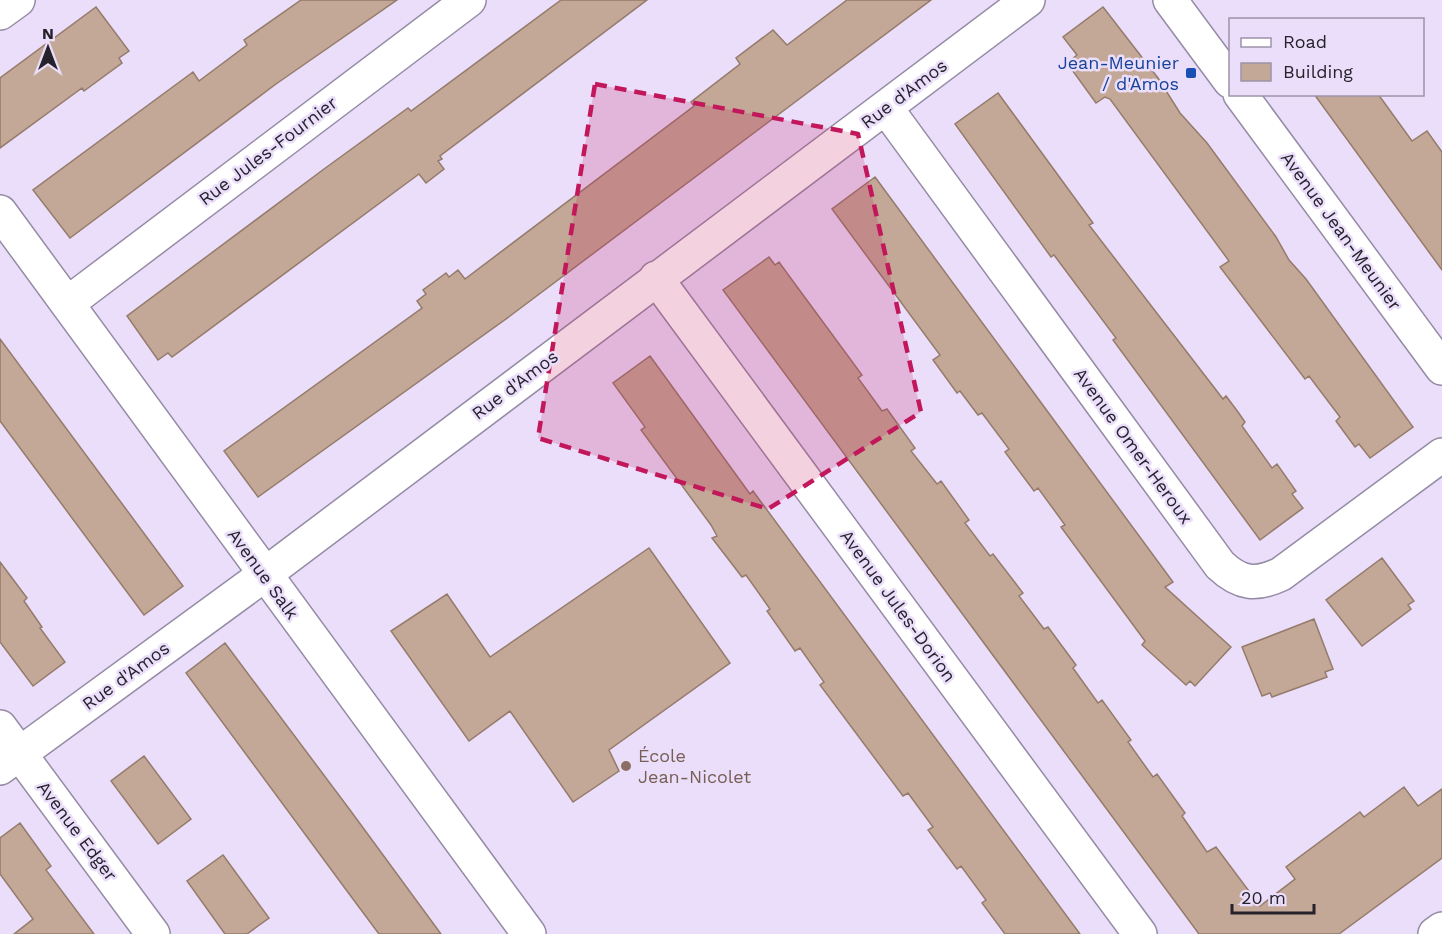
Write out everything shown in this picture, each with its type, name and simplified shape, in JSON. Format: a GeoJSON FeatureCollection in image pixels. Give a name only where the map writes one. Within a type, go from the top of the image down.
{"type":"FeatureCollection","features":[{"type":"Feature","properties":{"kind":"street"},"geometry":{"type":"LineString","coordinates":[[0,13],[18,0]]}},
{"type":"Feature","properties":{"kind":"street","name":"Rue d'Amos"},"geometry":{"type":"LineString","coordinates":[[10,760],[264,575],[1028,0]]}},
{"type":"Feature","properties":{"kind":"street"},"geometry":{"type":"LineString","coordinates":[[1170,0],[1229,80]]}},
{"type":"Feature","properties":{"kind":"street","name":"Rue Jules-Fournier"},"geometry":{"type":"LineString","coordinates":[[68,303],[451,5]]}},
{"type":"Feature","properties":{"kind":"street","name":"Avenue Jean-Meunier"},"geometry":{"type":"LineString","coordinates":[[1241,96],[1442,368]]}},
{"type":"Feature","properties":{"kind":"street","name":"Avenue Omer-Heroux"},"geometry":{"type":"LineString","coordinates":[[886,108],[1220,565],[1233,577],[1248,583],[1266,582],[1281,574],[1442,454]]}},
{"type":"Feature","properties":{"kind":"street","name":"Avenue Salk"},"geometry":{"type":"LineString","coordinates":[[0,212],[529,934]]}},
{"type":"Feature","properties":{"kind":"street","name":"Avenue Jules-Dorion"},"geometry":{"type":"LineString","coordinates":[[656,278],[1140,934]]}},
{"type":"Feature","properties":{"kind":"street","name":"Avenue Edger"},"geometry":{"type":"LineString","coordinates":[[0,727],[10,760],[153,934]]}},
{"type":"Feature","properties":{"kind":"street"},"geometry":{"type":"LineString","coordinates":[[1435,934],[1442,929]]}},
{"type":"Feature","properties":{"kind":"highlighted area"},"geometry":{"type":"Polygon","coordinates":[[[595,84],[858,134],[921,412],[768,509],[538,438],[595,84]]]}},
{"type":"Feature","properties":{"kind":"building"},"geometry":{"type":"Polygon","coordinates":[[[301,0],[397,0],[276,84],[70,238],[33,190],[193,72],[199,81],[247,45],[244,40],[301,0]]]}},
{"type":"Feature","properties":{"kind":"building"},"geometry":{"type":"Polygon","coordinates":[[[561,0],[647,0],[440,156],[442,159],[438,161],[444,169],[426,183],[419,174],[172,357],[168,353],[158,360],[127,316],[324,169],[408,108],[411,111],[561,0]]]}},
{"type":"Feature","properties":{"kind":"building"},"geometry":{"type":"Polygon","coordinates":[[[847,0],[931,0],[510,316],[258,497],[224,451],[422,308],[417,301],[426,294],[423,290],[446,273],[449,277],[458,270],[465,279],[694,106],[691,102],[740,64],[736,58],[773,30],[787,45],[847,0]]]}},
{"type":"Feature","properties":{"kind":"building"},"geometry":{"type":"Polygon","coordinates":[[[96,7],[129,51],[119,58],[122,63],[84,91],[82,88],[0,148],[0,78],[96,7]]]}},
{"type":"Feature","properties":{"kind":"building"},"geometry":{"type":"Polygon","coordinates":[[[1103,7],[1158,78],[1180,113],[1207,143],[1276,237],[1289,260],[1306,279],[1413,427],[1370,458],[1359,444],[1355,447],[1336,421],[1340,417],[1309,376],[1305,379],[1220,267],[1229,261],[1110,99],[1105,97],[1096,103],[1067,63],[1077,55],[1063,37],[1103,7]]]}},
{"type":"Feature","properties":{"kind":"building"},"geometry":{"type":"Polygon","coordinates":[[[998,93],[1093,223],[1089,225],[1223,399],[1226,396],[1245,422],[1242,426],[1272,468],[1277,464],[1296,491],[1292,494],[1303,508],[1260,540],[1113,340],[1116,338],[1054,255],[1051,257],[955,124],[998,93]]]}},
{"type":"Feature","properties":{"kind":"building"},"geometry":{"type":"Polygon","coordinates":[[[1315,96],[1379,96],[1412,141],[1427,131],[1442,152],[1442,270],[1315,96]]]}},
{"type":"Feature","properties":{"kind":"building"},"geometry":{"type":"Polygon","coordinates":[[[875,177],[1173,582],[1165,587],[1231,647],[1195,686],[1190,681],[1186,685],[1142,645],[1145,641],[1061,527],[1065,525],[1038,488],[1034,491],[1005,452],[1009,449],[982,413],[978,415],[960,391],[957,393],[933,360],[940,355],[832,209],[875,177]]]}},
{"type":"Feature","properties":{"kind":"building"},"geometry":{"type":"Polygon","coordinates":[[[769,257],[775,265],[779,262],[862,375],[858,378],[882,411],[887,409],[915,448],[911,451],[937,484],[941,481],[969,520],[965,523],[990,556],[993,554],[1023,593],[1019,596],[1044,629],[1048,627],[1076,665],[1073,668],[1098,703],[1102,700],[1131,740],[1128,742],[1153,777],[1157,774],[1185,813],[1182,816],[1207,852],[1216,847],[1260,906],[1295,879],[1286,867],[1360,812],[1364,817],[1404,787],[1418,806],[1442,789],[1442,858],[1339,934],[1199,934],[723,290],[769,257]]]}},
{"type":"Feature","properties":{"kind":"building"},"geometry":{"type":"Polygon","coordinates":[[[0,339],[183,586],[144,615],[0,421],[0,339]]]}},
{"type":"Feature","properties":{"kind":"building"},"geometry":{"type":"Polygon","coordinates":[[[650,356],[750,494],[753,491],[1080,934],[1005,934],[982,903],[986,900],[961,866],[957,869],[928,830],[933,827],[908,793],[903,796],[820,685],[824,682],[800,648],[795,651],[767,611],[770,609],[746,575],[742,577],[712,538],[717,536],[711,525],[641,430],[645,427],[613,383],[650,356]]]}},
{"type":"Feature","properties":{"kind":"building"},"geometry":{"type":"Polygon","coordinates":[[[649,548],[730,663],[609,750],[619,771],[573,802],[510,711],[469,741],[391,631],[447,594],[490,657],[649,548]]]}},
{"type":"Feature","properties":{"kind":"building"},"geometry":{"type":"Polygon","coordinates":[[[1382,558],[1414,601],[1408,605],[1411,609],[1362,646],[1326,600],[1382,558]]]}},
{"type":"Feature","properties":{"kind":"building"},"geometry":{"type":"Polygon","coordinates":[[[0,562],[27,598],[24,601],[42,627],[40,628],[65,662],[33,686],[0,642],[0,562]]]}},
{"type":"Feature","properties":{"kind":"building"},"geometry":{"type":"Polygon","coordinates":[[[1314,619],[1333,669],[1325,672],[1327,677],[1272,697],[1270,693],[1262,696],[1242,647],[1314,619]]]}},
{"type":"Feature","properties":{"kind":"building"},"geometry":{"type":"Polygon","coordinates":[[[225,643],[441,934],[379,934],[347,891],[186,673],[225,643]]]}},
{"type":"Feature","properties":{"kind":"building"},"geometry":{"type":"Polygon","coordinates":[[[144,756],[191,819],[158,844],[111,781],[144,756]]]}},
{"type":"Feature","properties":{"kind":"building"},"geometry":{"type":"Polygon","coordinates":[[[20,823],[51,866],[46,870],[94,934],[14,934],[33,919],[0,874],[0,838],[20,823]]]}},
{"type":"Feature","properties":{"kind":"building"},"geometry":{"type":"Polygon","coordinates":[[[223,855],[269,918],[247,934],[225,934],[187,881],[223,855]]]}},
{"type":"Feature","properties":{"kind":"place","name":"Jean-Meunier / d'Amos"},"geometry":{"type":"Point","coordinates":[1191,73]}},
{"type":"Feature","properties":{"kind":"place","name":"École Jean-Nicolet"},"geometry":{"type":"Point","coordinates":[626,766]}}]}
